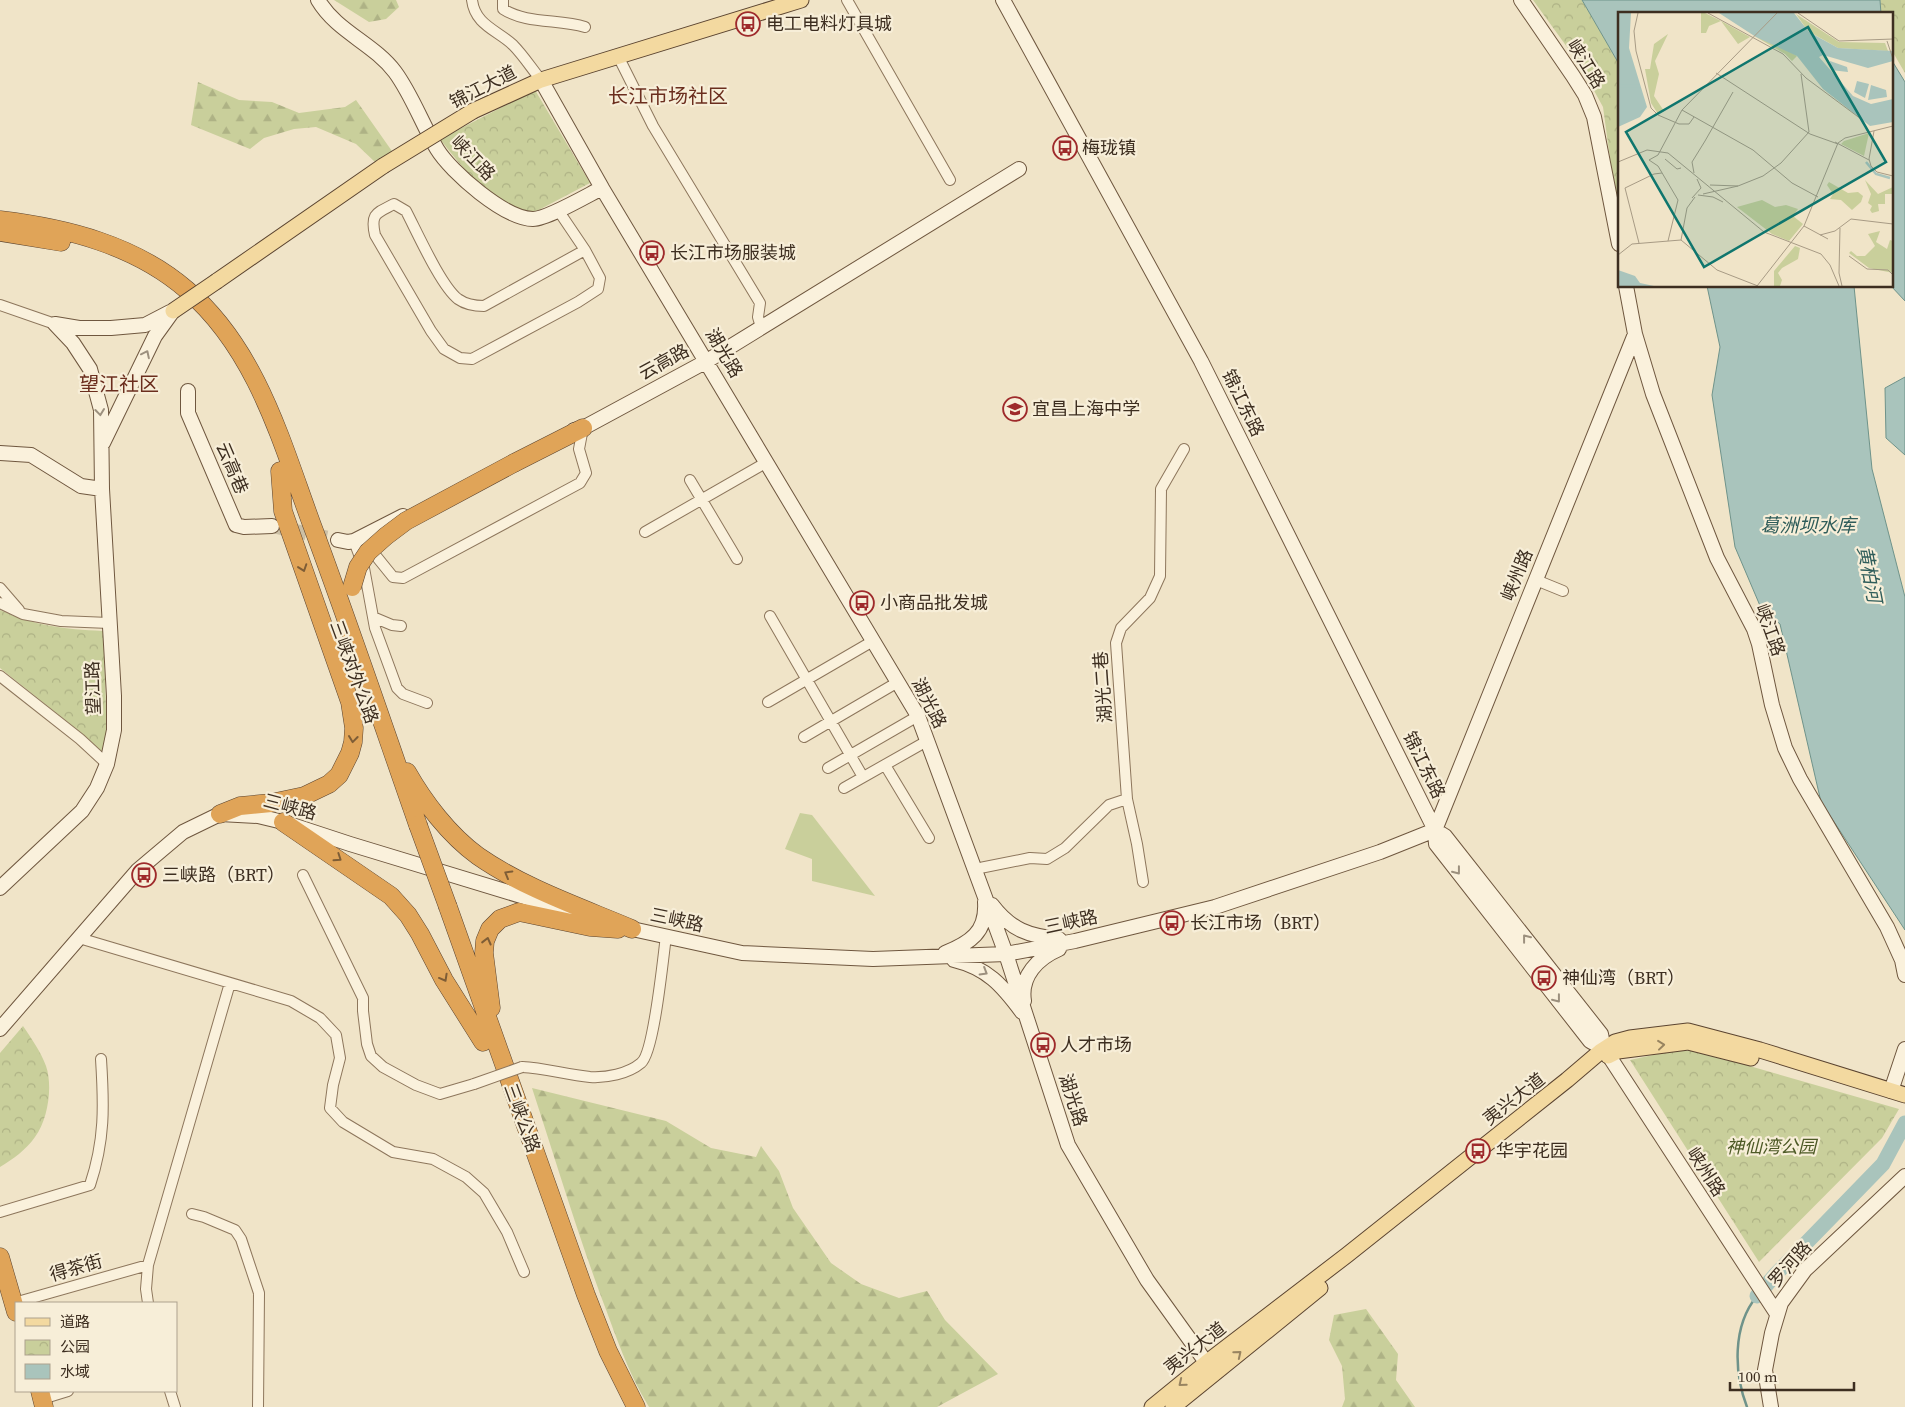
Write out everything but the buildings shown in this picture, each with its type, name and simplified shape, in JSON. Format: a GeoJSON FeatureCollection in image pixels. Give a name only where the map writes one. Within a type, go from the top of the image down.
{"type":"FeatureCollection","features":[{"type":"Feature","properties":{"kind":"highway","name":"三峡对外公路"},"geometry":{"type":"LineString","coordinates":[[0,220],[29,224],[89,237],[127,252],[159,268],[200,302],[242,353],[273,418],[355,641],[389,741],[413,825]]}},
{"type":"Feature","properties":{"kind":"highway","name":"三峡对外公路"},"geometry":{"type":"LineString","coordinates":[[0,232],[66,243],[107,256],[146,274],[175,294],[197,314],[219,340],[240,373],[254,402],[413,825]]}},
{"type":"Feature","properties":{"kind":"highway"},"geometry":{"type":"LineString","coordinates":[[355,641],[350,604],[352,587],[358,567],[368,552],[406,521],[583,428]]}},
{"type":"Feature","properties":{"kind":"highway"},"geometry":{"type":"LineString","coordinates":[[220,814],[240,806],[271,803],[317,791],[339,775],[350,753],[353,742],[354,728],[350,702],[283,511],[280,471]]}},
{"type":"Feature","properties":{"kind":"highway"},"geometry":{"type":"LineString","coordinates":[[389,741],[411,780],[430,806],[452,832],[478,856],[541,891],[632,929]]}},
{"type":"Feature","properties":{"kind":"highway"},"geometry":{"type":"LineString","coordinates":[[283,822],[391,896],[420,934],[444,980],[489,1041]]}},
{"type":"Feature","properties":{"kind":"highway","name":"三峡公路"},"geometry":{"type":"LineString","coordinates":[[413,825],[489,1041],[570,1285],[612,1386],[623,1407]]}},
{"type":"Feature","properties":{"kind":"highway"},"geometry":{"type":"LineString","coordinates":[[489,1041],[484,952],[485,941],[490,929],[500,919],[519,912],[590,927],[632,929]]}},
{"type":"Feature","properties":{"kind":"highway","name":"三峡公路"},"geometry":{"type":"LineString","coordinates":[[489,1041],[608,1351],[636,1407]]}},
{"type":"Feature","properties":{"kind":"highway"},"geometry":{"type":"LineString","coordinates":[[0,1257],[15,1307]]}},
{"type":"Feature","properties":{"kind":"main road","name":"峡江路"},"geometry":{"type":"LineString","coordinates":[[318,0],[326,14],[381,56],[396,73],[438,150],[459,175],[486,197],[513,214],[534,219],[558,210],[602,188]]}},
{"type":"Feature","properties":{"kind":"main road","name":"锦江大道"},"geometry":{"type":"LineString","coordinates":[[173,311],[383,166],[473,111],[541,80],[801,0]]}},
{"type":"Feature","properties":{"kind":"main road","name":"锦江东路"},"geometry":{"type":"LineString","coordinates":[[1003,0],[1201,360],[1435,830]]}},
{"type":"Feature","properties":{"kind":"main road","name":"峡江路"},"geometry":{"type":"LineString","coordinates":[[1521,0],[1573,76],[1588,102],[1599,140],[1618,239]]}},
{"type":"Feature","properties":{"kind":"main road","name":"湖光路"},"geometry":{"type":"LineString","coordinates":[[541,80],[602,188],[707,360],[918,716],[1006,954],[1068,1145],[1147,1280],[1210,1368]]}},
{"type":"Feature","properties":{"kind":"main road","name":"云高路"},"geometry":{"type":"LineString","coordinates":[[354,541],[564,433],[583,428],[707,360],[1019,169]]}},
{"type":"Feature","properties":{"kind":"main road","name":"峡江路"},"geometry":{"type":"LineString","coordinates":[[1626,288],[1635,334],[1654,394],[1717,558],[1754,630],[1785,748],[1800,779],[1887,927],[1902,960],[1905,975]]}},
{"type":"Feature","properties":{"kind":"main road"},"geometry":{"type":"LineString","coordinates":[[55,324],[79,328],[145,325],[173,311]]}},
{"type":"Feature","properties":{"kind":"main road"},"geometry":{"type":"LineString","coordinates":[[102,445],[155,336],[173,311]]}},
{"type":"Feature","properties":{"kind":"main road","name":"望江路"},"geometry":{"type":"LineString","coordinates":[[0,888],[82,811],[97,788],[107,764],[114,730],[102,489],[101,410],[90,368],[73,343],[55,324]]}},
{"type":"Feature","properties":{"kind":"main road"},"geometry":{"type":"LineString","coordinates":[[73,343],[79,328]]}},
{"type":"Feature","properties":{"kind":"main road","name":"峡州路"},"geometry":{"type":"LineString","coordinates":[[1635,334],[1435,830],[1446,836],[1600,1034],[1606,1052],[1777,1314]]}},
{"type":"Feature","properties":{"kind":"main road","name":"云高巷"},"geometry":{"type":"LineString","coordinates":[[188,391],[188,413],[236,525],[244,527],[272,526]]}},
{"type":"Feature","properties":{"kind":"main road"},"geometry":{"type":"LineString","coordinates":[[0,453],[31,455],[81,486],[102,489]]}},
{"type":"Feature","properties":{"kind":"main road"},"geometry":{"type":"LineString","coordinates":[[338,540],[354,541]]}},
{"type":"Feature","properties":{"kind":"main road","name":"三峡路"},"geometry":{"type":"LineString","coordinates":[[0,1029],[138,870],[183,832],[220,814],[258,816],[283,822],[632,929],[742,953],[872,959],[1006,954],[1075,941],[1215,907],[1380,852],[1435,830]]}},
{"type":"Feature","properties":{"kind":"main road"},"geometry":{"type":"LineString","coordinates":[[984,894],[1002,918],[1021,931],[1042,938],[1075,941]]}},
{"type":"Feature","properties":{"kind":"main road"},"geometry":{"type":"LineString","coordinates":[[938,956],[962,946],[978,933],[986,916],[984,894]]}},
{"type":"Feature","properties":{"kind":"main road"},"geometry":{"type":"LineString","coordinates":[[1028,1020],[1023,993],[1029,972],[1045,955],[1075,941]]}},
{"type":"Feature","properties":{"kind":"main road"},"geometry":{"type":"LineString","coordinates":[[938,956],[968,963],[988,973],[1006,990],[1028,1020]]}},
{"type":"Feature","properties":{"kind":"main road","name":"夷兴大道"},"geometry":{"type":"LineString","coordinates":[[1152,1407],[1210,1368],[1362,1243],[1567,1080],[1606,1052],[1615,1042],[1630,1038],[1688,1030],[1760,1050],[1898,1098]]}},
{"type":"Feature","properties":{"kind":"main road"},"geometry":{"type":"LineString","coordinates":[[1898,1098],[1905,1049]]}},
{"type":"Feature","properties":{"kind":"main road","name":"罗河路"},"geometry":{"type":"LineString","coordinates":[[1771,1407],[1765,1370],[1772,1333],[1782,1303],[1805,1270],[1905,1176]]}},
{"type":"Feature","properties":{"kind":"main road","name":"夷兴大道"},"geometry":{"type":"LineString","coordinates":[[1173,1407],[1210,1368]]}},
{"type":"Feature","properties":{"kind":"street"},"geometry":{"type":"LineString","coordinates":[[472,0],[473,11],[486,26],[513,45],[541,80]]}},
{"type":"Feature","properties":{"kind":"street"},"geometry":{"type":"LineString","coordinates":[[502,0],[503,9],[512,15],[573,23],[585,27]]}},
{"type":"Feature","properties":{"kind":"street"},"geometry":{"type":"LineString","coordinates":[[847,0],[950,180]]}},
{"type":"Feature","properties":{"kind":"street"},"geometry":{"type":"LineString","coordinates":[[618,56],[653,126],[760,302],[758,317],[761,327]]}},
{"type":"Feature","properties":{"kind":"street"},"geometry":{"type":"LineString","coordinates":[[558,210],[585,250],[600,278],[598,289],[578,302],[472,359],[460,358],[444,349],[431,331],[375,235],[372,223],[376,214],[382,210],[394,204],[400,206],[406,211],[447,286],[458,299],[474,306],[484,306],[585,250]]}},
{"type":"Feature","properties":{"kind":"street"},"geometry":{"type":"LineString","coordinates":[[0,305],[55,324]]}},
{"type":"Feature","properties":{"kind":"street"},"geometry":{"type":"LineString","coordinates":[[376,556],[393,577],[403,578],[580,483],[586,473],[579,449],[583,428]]}},
{"type":"Feature","properties":{"kind":"street","name":"湖光二巷"},"geometry":{"type":"LineString","coordinates":[[1143,882],[1128,798],[1116,643],[1121,628],[1150,598],[1160,576],[1161,489],[1184,449]]}},
{"type":"Feature","properties":{"kind":"street"},"geometry":{"type":"LineString","coordinates":[[644,532],[767,462]]}},
{"type":"Feature","properties":{"kind":"street"},"geometry":{"type":"LineString","coordinates":[[690,480],[737,559]]}},
{"type":"Feature","properties":{"kind":"street"},"geometry":{"type":"LineString","coordinates":[[354,541],[364,568],[375,628],[400,692],[427,703]]}},
{"type":"Feature","properties":{"kind":"street"},"geometry":{"type":"LineString","coordinates":[[1536,580],[1563,592]]}},
{"type":"Feature","properties":{"kind":"street"},"geometry":{"type":"LineString","coordinates":[[0,588],[23,614]]}},
{"type":"Feature","properties":{"kind":"street"},"geometry":{"type":"LineString","coordinates":[[0,603],[23,614],[61,621],[109,623]]}},
{"type":"Feature","properties":{"kind":"street"},"geometry":{"type":"LineString","coordinates":[[770,616],[863,777]]}},
{"type":"Feature","properties":{"kind":"street"},"geometry":{"type":"LineString","coordinates":[[373,617],[392,625],[400,626]]}},
{"type":"Feature","properties":{"kind":"street"},"geometry":{"type":"LineString","coordinates":[[768,702],[873,641]]}},
{"type":"Feature","properties":{"kind":"street"},"geometry":{"type":"LineString","coordinates":[[0,676],[80,739],[107,764]]}},
{"type":"Feature","properties":{"kind":"street"},"geometry":{"type":"LineString","coordinates":[[804,737],[898,682]]}},
{"type":"Feature","properties":{"kind":"street"},"geometry":{"type":"LineString","coordinates":[[828,768],[918,716]]}},
{"type":"Feature","properties":{"kind":"street"},"geometry":{"type":"LineString","coordinates":[[844,788],[927,741]]}},
{"type":"Feature","properties":{"kind":"street"},"geometry":{"type":"LineString","coordinates":[[885,765],[929,838]]}},
{"type":"Feature","properties":{"kind":"street"},"geometry":{"type":"LineString","coordinates":[[975,869],[1030,858],[1047,859],[1065,848],[1109,804],[1128,798]]}},
{"type":"Feature","properties":{"kind":"street"},"geometry":{"type":"LineString","coordinates":[[303,874],[363,998],[367,1044],[371,1056],[392,1072],[416,1085],[440,1094],[522,1067],[536,1067],[591,1077],[617,1075],[642,1063],[648,1052],[653,1028],[666,936]]}},
{"type":"Feature","properties":{"kind":"street"},"geometry":{"type":"LineString","coordinates":[[79,938],[291,1001],[320,1018],[336,1035],[340,1058],[333,1085],[330,1108],[343,1122],[393,1152],[433,1158],[466,1177],[484,1193],[507,1232],[524,1272]]}},
{"type":"Feature","properties":{"kind":"street"},"geometry":{"type":"LineString","coordinates":[[148,1302],[146,1289],[148,1265],[230,983]]}},
{"type":"Feature","properties":{"kind":"street"},"geometry":{"type":"LineString","coordinates":[[0,1212],[90,1185],[97,1165],[103,1130],[101,1059]]}},
{"type":"Feature","properties":{"kind":"street"},"geometry":{"type":"LineString","coordinates":[[192,1214],[235,1230],[241,1239],[259,1293],[258,1407]]}},
{"type":"Feature","properties":{"kind":"street","name":"得茶街"},"geometry":{"type":"LineString","coordinates":[[31,1302],[148,1265]]}},
{"type":"Feature","properties":{"kind":"street"},"geometry":{"type":"LineString","coordinates":[[42,1399],[65,1392]]}},
{"type":"Feature","properties":{"kind":"street"},"geometry":{"type":"LineString","coordinates":[[170,1392],[175,1407]]}},
{"type":"Feature","properties":{"kind":"green space"},"geometry":{"type":"Polygon","coordinates":[[[334,0],[396,0],[399,7],[386,19],[369,22],[334,0]]]}},
{"type":"Feature","properties":{"kind":"green space"},"geometry":{"type":"Polygon","coordinates":[[[1533,0],[1582,0],[1618,62],[1618,194],[1615,195],[1603,107],[1580,65],[1533,0]]]}},
{"type":"Feature","properties":{"kind":"green space"},"geometry":{"type":"Polygon","coordinates":[[[1880,0],[1905,0],[1905,73],[1892,51],[1892,12],[1881,12],[1880,0]]]}},
{"type":"Feature","properties":{"kind":"green space"},"geometry":{"type":"Polygon","coordinates":[[[198,82],[239,100],[272,102],[299,113],[345,107],[356,100],[394,154],[376,163],[356,144],[316,127],[294,129],[264,138],[250,149],[191,125],[198,82]]]}},
{"type":"Feature","properties":{"kind":"green space"},"geometry":{"type":"Polygon","coordinates":[[[535,90],[590,183],[531,214],[515,209],[492,195],[464,168],[440,139],[535,90]]]}},
{"type":"Feature","properties":{"kind":"green space"},"geometry":{"type":"Polygon","coordinates":[[[0,610],[25,620],[50,626],[103,631],[108,754],[106,756],[85,736],[0,668],[0,610]]]}},
{"type":"Feature","properties":{"kind":"green space"},"geometry":{"type":"Polygon","coordinates":[[[800,813],[812,815],[875,896],[812,881],[812,859],[785,849],[800,813]]]}},
{"type":"Feature","properties":{"kind":"green space"},"geometry":{"type":"Polygon","coordinates":[[[23,1026],[39,1050],[46,1066],[49,1083],[48,1103],[43,1122],[35,1137],[19,1154],[0,1167],[0,1053],[23,1026]]]}},
{"type":"Feature","properties":{"kind":"green space","name":"神仙湾公园"},"geometry":{"type":"Polygon","coordinates":[[[1694,1050],[1899,1109],[1882,1138],[1759,1262],[1630,1060],[1667,1052],[1694,1050]]]}},
{"type":"Feature","properties":{"kind":"green space"},"geometry":{"type":"Polygon","coordinates":[[[532,1088],[666,1121],[711,1148],[756,1157],[761,1146],[779,1171],[793,1208],[831,1263],[861,1284],[899,1298],[927,1291],[945,1320],[998,1374],[937,1407],[649,1407],[617,1340],[574,1220],[532,1088]]]}},
{"type":"Feature","properties":{"kind":"green space"},"geometry":{"type":"Polygon","coordinates":[[[1366,1309],[1398,1354],[1396,1380],[1415,1407],[1342,1407],[1345,1399],[1342,1366],[1329,1340],[1334,1315],[1366,1309]]]}},
{"type":"Feature","properties":{"kind":"water"},"geometry":{"type":"Polygon","coordinates":[[[1582,0],[1880,0],[1881,12],[1618,12],[1618,62],[1582,0]]]}},
{"type":"Feature","properties":{"kind":"water"},"geometry":{"type":"Polygon","coordinates":[[[1892,61],[1905,82],[1905,301],[1892,287],[1892,61]]]}},
{"type":"Feature","properties":{"kind":"water","name":"葛洲坝水库"},"geometry":{"type":"Polygon","coordinates":[[[1707,288],[1854,288],[1872,469],[1905,597],[1905,930],[1821,802],[1780,624],[1761,608],[1735,547],[1712,395],[1720,347],[1707,288]]]}},
{"type":"Feature","properties":{"kind":"water"},"geometry":{"type":"Polygon","coordinates":[[[1905,377],[1905,455],[1886,438],[1885,388],[1905,377]]]}},
{"type":"Feature","properties":{"kind":"waterway"},"geometry":{"type":"LineString","coordinates":[[1757,1296],[1883,1164],[1905,1123]]}},
{"type":"Feature","properties":{"kind":"waterway"},"geometry":{"type":"LineString","coordinates":[[1747,1407],[1738,1365],[1739,1335],[1743,1321],[1757,1296]]}},
{"type":"Feature","properties":{"kind":"tunnel"},"geometry":{"type":"LineString","coordinates":[[272,526],[338,540]]}},
{"type":"Feature","properties":{"kind":"place","name":"电工电料灯具城"},"geometry":{"type":"Point","coordinates":[748,24]}},
{"type":"Feature","properties":{"kind":"place","name":"梅珑镇"},"geometry":{"type":"Point","coordinates":[1065,148]}},
{"type":"Feature","properties":{"kind":"place","name":"长江市场服装城"},"geometry":{"type":"Point","coordinates":[652,253]}},
{"type":"Feature","properties":{"kind":"place","name":"宜昌上海中学"},"geometry":{"type":"Point","coordinates":[1015,409]}},
{"type":"Feature","properties":{"kind":"place","name":"小商品批发城"},"geometry":{"type":"Point","coordinates":[862,603]}},
{"type":"Feature","properties":{"kind":"place","name":"三峡路（BRT）"},"geometry":{"type":"Point","coordinates":[144,875]}},
{"type":"Feature","properties":{"kind":"place","name":"长江市场（BRT）"},"geometry":{"type":"Point","coordinates":[1172,923]}},
{"type":"Feature","properties":{"kind":"place","name":"神仙湾（BRT）"},"geometry":{"type":"Point","coordinates":[1544,978]}},
{"type":"Feature","properties":{"kind":"place","name":"人才市场"},"geometry":{"type":"Point","coordinates":[1043,1045]}},
{"type":"Feature","properties":{"kind":"place","name":"华宇花园"},"geometry":{"type":"Point","coordinates":[1478,1151]}},
{"type":"Feature","properties":{"kind":"district","name":"长江市场社区"},"geometry":{"type":"Point","coordinates":[668,96]}},
{"type":"Feature","properties":{"kind":"district","name":"望江社区"},"geometry":{"type":"Point","coordinates":[119,384]}},
{"type":"Feature","properties":{"kind":"water label","name":"黄柏河"},"geometry":{"type":"Point","coordinates":[1870,574]}}]}
